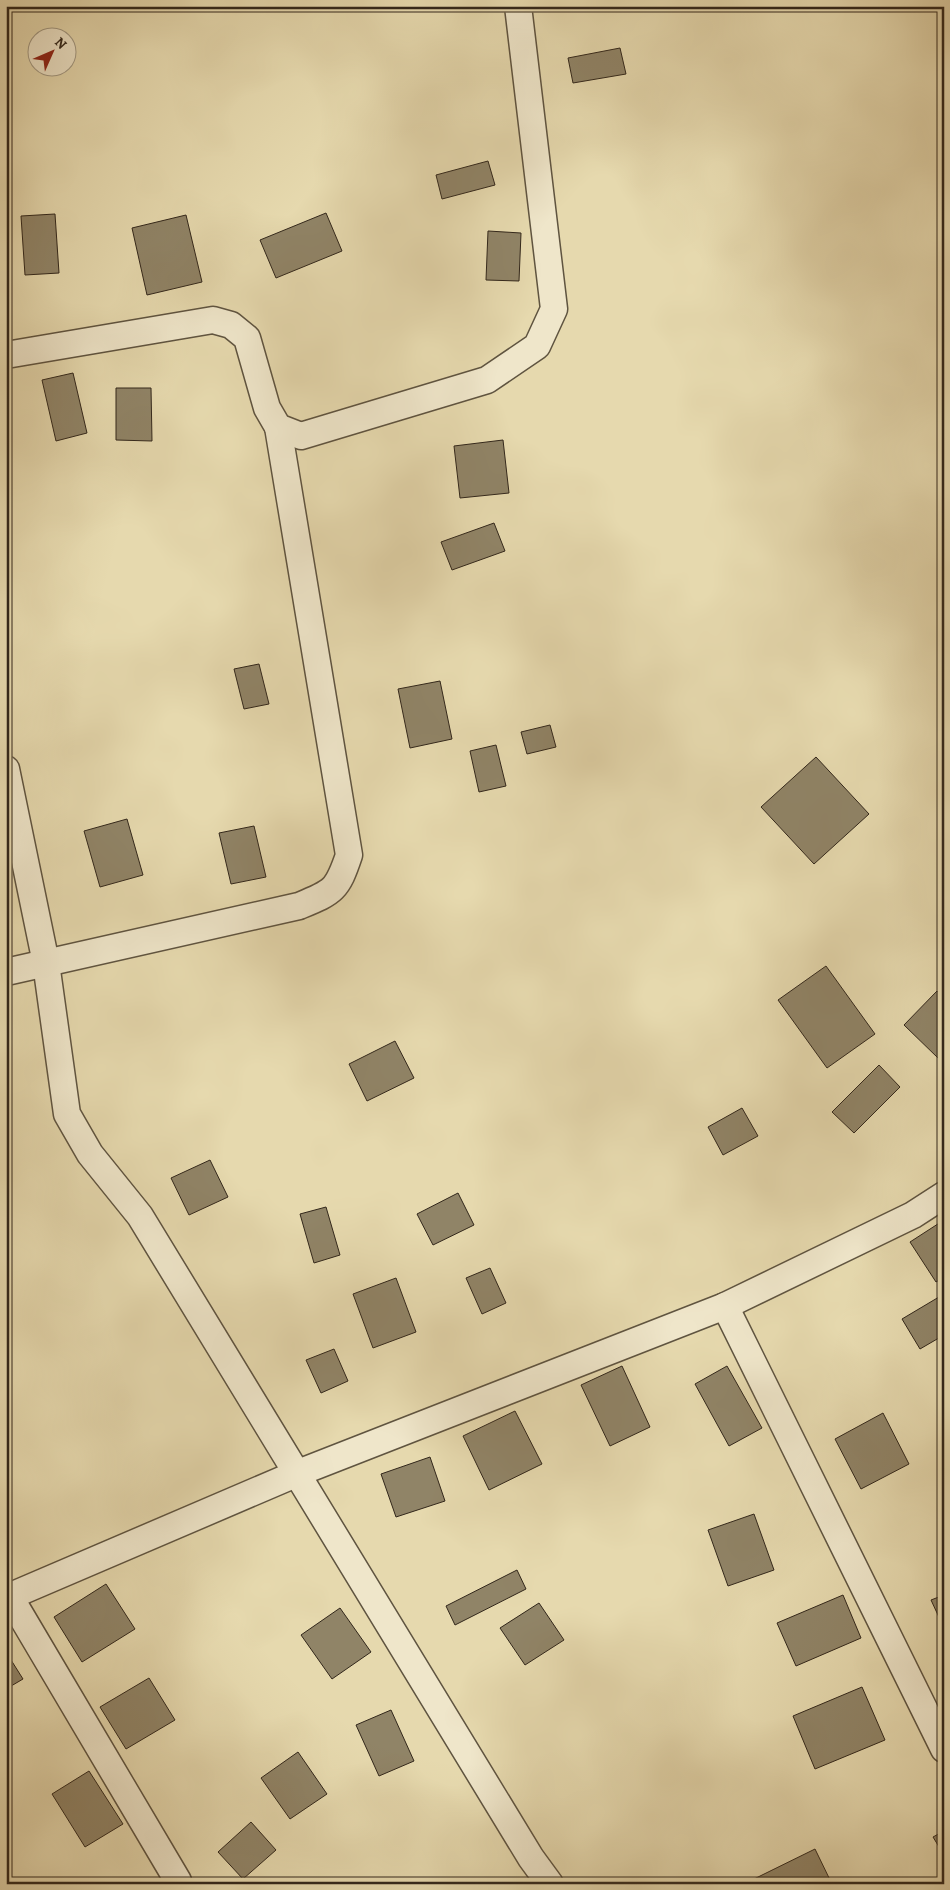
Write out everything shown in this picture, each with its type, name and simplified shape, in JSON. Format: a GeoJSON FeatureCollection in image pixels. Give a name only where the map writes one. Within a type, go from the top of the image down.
{"type":"FeatureCollection","features":[{"type":"Feature","properties":{"kind":"street"},"geometry":{"type":"LineString","coordinates":[[278,426],[302,436],[487,380],[537,346],[554,309],[518,6]]}},
{"type":"Feature","properties":{"kind":"street"},"geometry":{"type":"LineString","coordinates":[[6,355],[213,320],[231,325],[247,338],[267,408],[278,426],[349,855],[340,880],[328,894],[299,906],[6,972]]}},
{"type":"Feature","properties":{"kind":"street"},"geometry":{"type":"LineString","coordinates":[[6,769],[46,963],[67,1114],[90,1154],[140,1216],[531,1858],[550,1884]]}},
{"type":"Feature","properties":{"kind":"street"},"geometry":{"type":"LineString","coordinates":[[178,1882],[8,1598],[298,1473],[725,1306],[913,1215],[944,1195]]}},
{"type":"Feature","properties":{"kind":"street"},"geometry":{"type":"LineString","coordinates":[[725,1306],[944,1749]]}},
{"type":"Feature","properties":{"kind":"building"},"geometry":{"type":"Polygon","coordinates":[[[620,48],[626,74],[573,83],[568,58],[620,48]]]}},
{"type":"Feature","properties":{"kind":"building"},"geometry":{"type":"Polygon","coordinates":[[[488,161],[495,185],[442,199],[436,175],[488,161]]]}},
{"type":"Feature","properties":{"kind":"building"},"geometry":{"type":"Polygon","coordinates":[[[326,213],[342,251],[276,278],[260,240],[326,213]]]}},
{"type":"Feature","properties":{"kind":"building"},"geometry":{"type":"Polygon","coordinates":[[[55,214],[59,273],[25,275],[21,216],[55,214]]]}},
{"type":"Feature","properties":{"kind":"building"},"geometry":{"type":"Polygon","coordinates":[[[186,215],[202,282],[147,295],[132,228],[186,215]]]}},
{"type":"Feature","properties":{"kind":"building"},"geometry":{"type":"Polygon","coordinates":[[[488,231],[521,233],[519,281],[486,280],[488,231]]]}},
{"type":"Feature","properties":{"kind":"building"},"geometry":{"type":"Polygon","coordinates":[[[73,373],[87,433],[56,441],[42,380],[73,373]]]}},
{"type":"Feature","properties":{"kind":"building"},"geometry":{"type":"Polygon","coordinates":[[[116,388],[151,388],[152,441],[116,440],[116,388]]]}},
{"type":"Feature","properties":{"kind":"building"},"geometry":{"type":"Polygon","coordinates":[[[503,440],[509,493],[460,498],[454,446],[503,440]]]}},
{"type":"Feature","properties":{"kind":"building"},"geometry":{"type":"Polygon","coordinates":[[[494,523],[505,551],[452,570],[441,542],[494,523]]]}},
{"type":"Feature","properties":{"kind":"building"},"geometry":{"type":"Polygon","coordinates":[[[259,664],[269,704],[244,709],[234,669],[259,664]]]}},
{"type":"Feature","properties":{"kind":"building"},"geometry":{"type":"Polygon","coordinates":[[[440,681],[452,739],[410,748],[398,689],[440,681]]]}},
{"type":"Feature","properties":{"kind":"building"},"geometry":{"type":"Polygon","coordinates":[[[550,725],[556,747],[527,754],[521,732],[550,725]]]}},
{"type":"Feature","properties":{"kind":"building"},"geometry":{"type":"Polygon","coordinates":[[[496,745],[506,786],[479,792],[470,751],[496,745]]]}},
{"type":"Feature","properties":{"kind":"building"},"geometry":{"type":"Polygon","coordinates":[[[816,757],[869,814],[814,864],[761,807],[816,757]]]}},
{"type":"Feature","properties":{"kind":"building"},"geometry":{"type":"Polygon","coordinates":[[[127,819],[143,875],[100,887],[84,831],[127,819]]]}},
{"type":"Feature","properties":{"kind":"building"},"geometry":{"type":"Polygon","coordinates":[[[254,826],[266,877],[231,884],[219,833],[254,826]]]}},
{"type":"Feature","properties":{"kind":"building"},"geometry":{"type":"Polygon","coordinates":[[[826,966],[875,1034],[827,1068],[778,1000],[826,966]]]}},
{"type":"Feature","properties":{"kind":"building"},"geometry":{"type":"Polygon","coordinates":[[[937,991],[944,998],[944,1052],[938,1058],[904,1025],[937,991]]]}},
{"type":"Feature","properties":{"kind":"building"},"geometry":{"type":"Polygon","coordinates":[[[395,1041],[414,1078],[367,1101],[349,1064],[395,1041]]]}},
{"type":"Feature","properties":{"kind":"building"},"geometry":{"type":"Polygon","coordinates":[[[879,1065],[900,1087],[854,1133],[832,1112],[879,1065]]]}},
{"type":"Feature","properties":{"kind":"building"},"geometry":{"type":"Polygon","coordinates":[[[742,1108],[758,1136],[723,1155],[708,1127],[742,1108]]]}},
{"type":"Feature","properties":{"kind":"building"},"geometry":{"type":"Polygon","coordinates":[[[210,1160],[228,1197],[189,1215],[171,1178],[210,1160]]]}},
{"type":"Feature","properties":{"kind":"building"},"geometry":{"type":"Polygon","coordinates":[[[458,1193],[474,1225],[433,1245],[417,1214],[458,1193]]]}},
{"type":"Feature","properties":{"kind":"building"},"geometry":{"type":"Polygon","coordinates":[[[326,1207],[340,1255],[314,1263],[300,1214],[326,1207]]]}},
{"type":"Feature","properties":{"kind":"building"},"geometry":{"type":"Polygon","coordinates":[[[944,1220],[944,1277],[936,1282],[910,1242],[944,1220]]]}},
{"type":"Feature","properties":{"kind":"building"},"geometry":{"type":"Polygon","coordinates":[[[490,1268],[506,1303],[482,1314],[466,1278],[490,1268]]]}},
{"type":"Feature","properties":{"kind":"building"},"geometry":{"type":"Polygon","coordinates":[[[396,1278],[416,1332],[373,1348],[353,1294],[396,1278]]]}},
{"type":"Feature","properties":{"kind":"building"},"geometry":{"type":"Polygon","coordinates":[[[944,1294],[944,1335],[920,1349],[902,1319],[944,1294]]]}},
{"type":"Feature","properties":{"kind":"building"},"geometry":{"type":"Polygon","coordinates":[[[334,1349],[348,1381],[321,1393],[306,1360],[334,1349]]]}},
{"type":"Feature","properties":{"kind":"building"},"geometry":{"type":"Polygon","coordinates":[[[622,1366],[650,1427],[610,1446],[581,1385],[622,1366]]]}},
{"type":"Feature","properties":{"kind":"building"},"geometry":{"type":"Polygon","coordinates":[[[727,1366],[762,1428],[729,1446],[695,1384],[727,1366]]]}},
{"type":"Feature","properties":{"kind":"building"},"geometry":{"type":"Polygon","coordinates":[[[515,1411],[542,1464],[489,1490],[463,1436],[515,1411]]]}},
{"type":"Feature","properties":{"kind":"building"},"geometry":{"type":"Polygon","coordinates":[[[883,1413],[909,1464],[861,1489],[835,1439],[883,1413]]]}},
{"type":"Feature","properties":{"kind":"building"},"geometry":{"type":"Polygon","coordinates":[[[430,1457],[445,1501],[396,1517],[381,1474],[430,1457]]]}},
{"type":"Feature","properties":{"kind":"building"},"geometry":{"type":"Polygon","coordinates":[[[754,1514],[774,1570],[728,1586],[708,1530],[754,1514]]]}},
{"type":"Feature","properties":{"kind":"building"},"geometry":{"type":"Polygon","coordinates":[[[517,1570],[526,1589],[455,1625],[446,1606],[517,1570]]]}},
{"type":"Feature","properties":{"kind":"building"},"geometry":{"type":"Polygon","coordinates":[[[106,1584],[135,1629],[82,1662],[54,1617],[106,1584]]]}},
{"type":"Feature","properties":{"kind":"building"},"geometry":{"type":"Polygon","coordinates":[[[843,1595],[861,1638],[796,1666],[777,1623],[843,1595]]]}},
{"type":"Feature","properties":{"kind":"building"},"geometry":{"type":"Polygon","coordinates":[[[944,1595],[944,1628],[931,1600],[944,1595]]]}},
{"type":"Feature","properties":{"kind":"building"},"geometry":{"type":"Polygon","coordinates":[[[539,1603],[564,1640],[525,1665],[500,1628],[539,1603]]]}},
{"type":"Feature","properties":{"kind":"building"},"geometry":{"type":"Polygon","coordinates":[[[340,1608],[371,1652],[332,1679],[301,1635],[340,1608]]]}},
{"type":"Feature","properties":{"kind":"building"},"geometry":{"type":"Polygon","coordinates":[[[6,1652],[23,1679],[6,1689],[6,1652]]]}},
{"type":"Feature","properties":{"kind":"building"},"geometry":{"type":"Polygon","coordinates":[[[149,1678],[175,1720],[126,1749],[100,1707],[149,1678]]]}},
{"type":"Feature","properties":{"kind":"building"},"geometry":{"type":"Polygon","coordinates":[[[862,1687],[885,1740],[815,1769],[793,1716],[862,1687]]]}},
{"type":"Feature","properties":{"kind":"building"},"geometry":{"type":"Polygon","coordinates":[[[391,1710],[414,1761],[379,1776],[356,1725],[391,1710]]]}},
{"type":"Feature","properties":{"kind":"building"},"geometry":{"type":"Polygon","coordinates":[[[298,1752],[327,1794],[290,1819],[261,1778],[298,1752]]]}},
{"type":"Feature","properties":{"kind":"building"},"geometry":{"type":"Polygon","coordinates":[[[89,1771],[123,1824],[85,1847],[52,1794],[89,1771]]]}},
{"type":"Feature","properties":{"kind":"building"},"geometry":{"type":"Polygon","coordinates":[[[251,1822],[276,1850],[243,1879],[218,1852],[251,1822]]]}},
{"type":"Feature","properties":{"kind":"building"},"geometry":{"type":"Polygon","coordinates":[[[944,1831],[944,1855],[933,1837],[944,1831]]]}},
{"type":"Feature","properties":{"kind":"building"},"geometry":{"type":"Polygon","coordinates":[[[815,1849],[832,1884],[756,1884],[754,1879],[815,1849]]]}}]}
